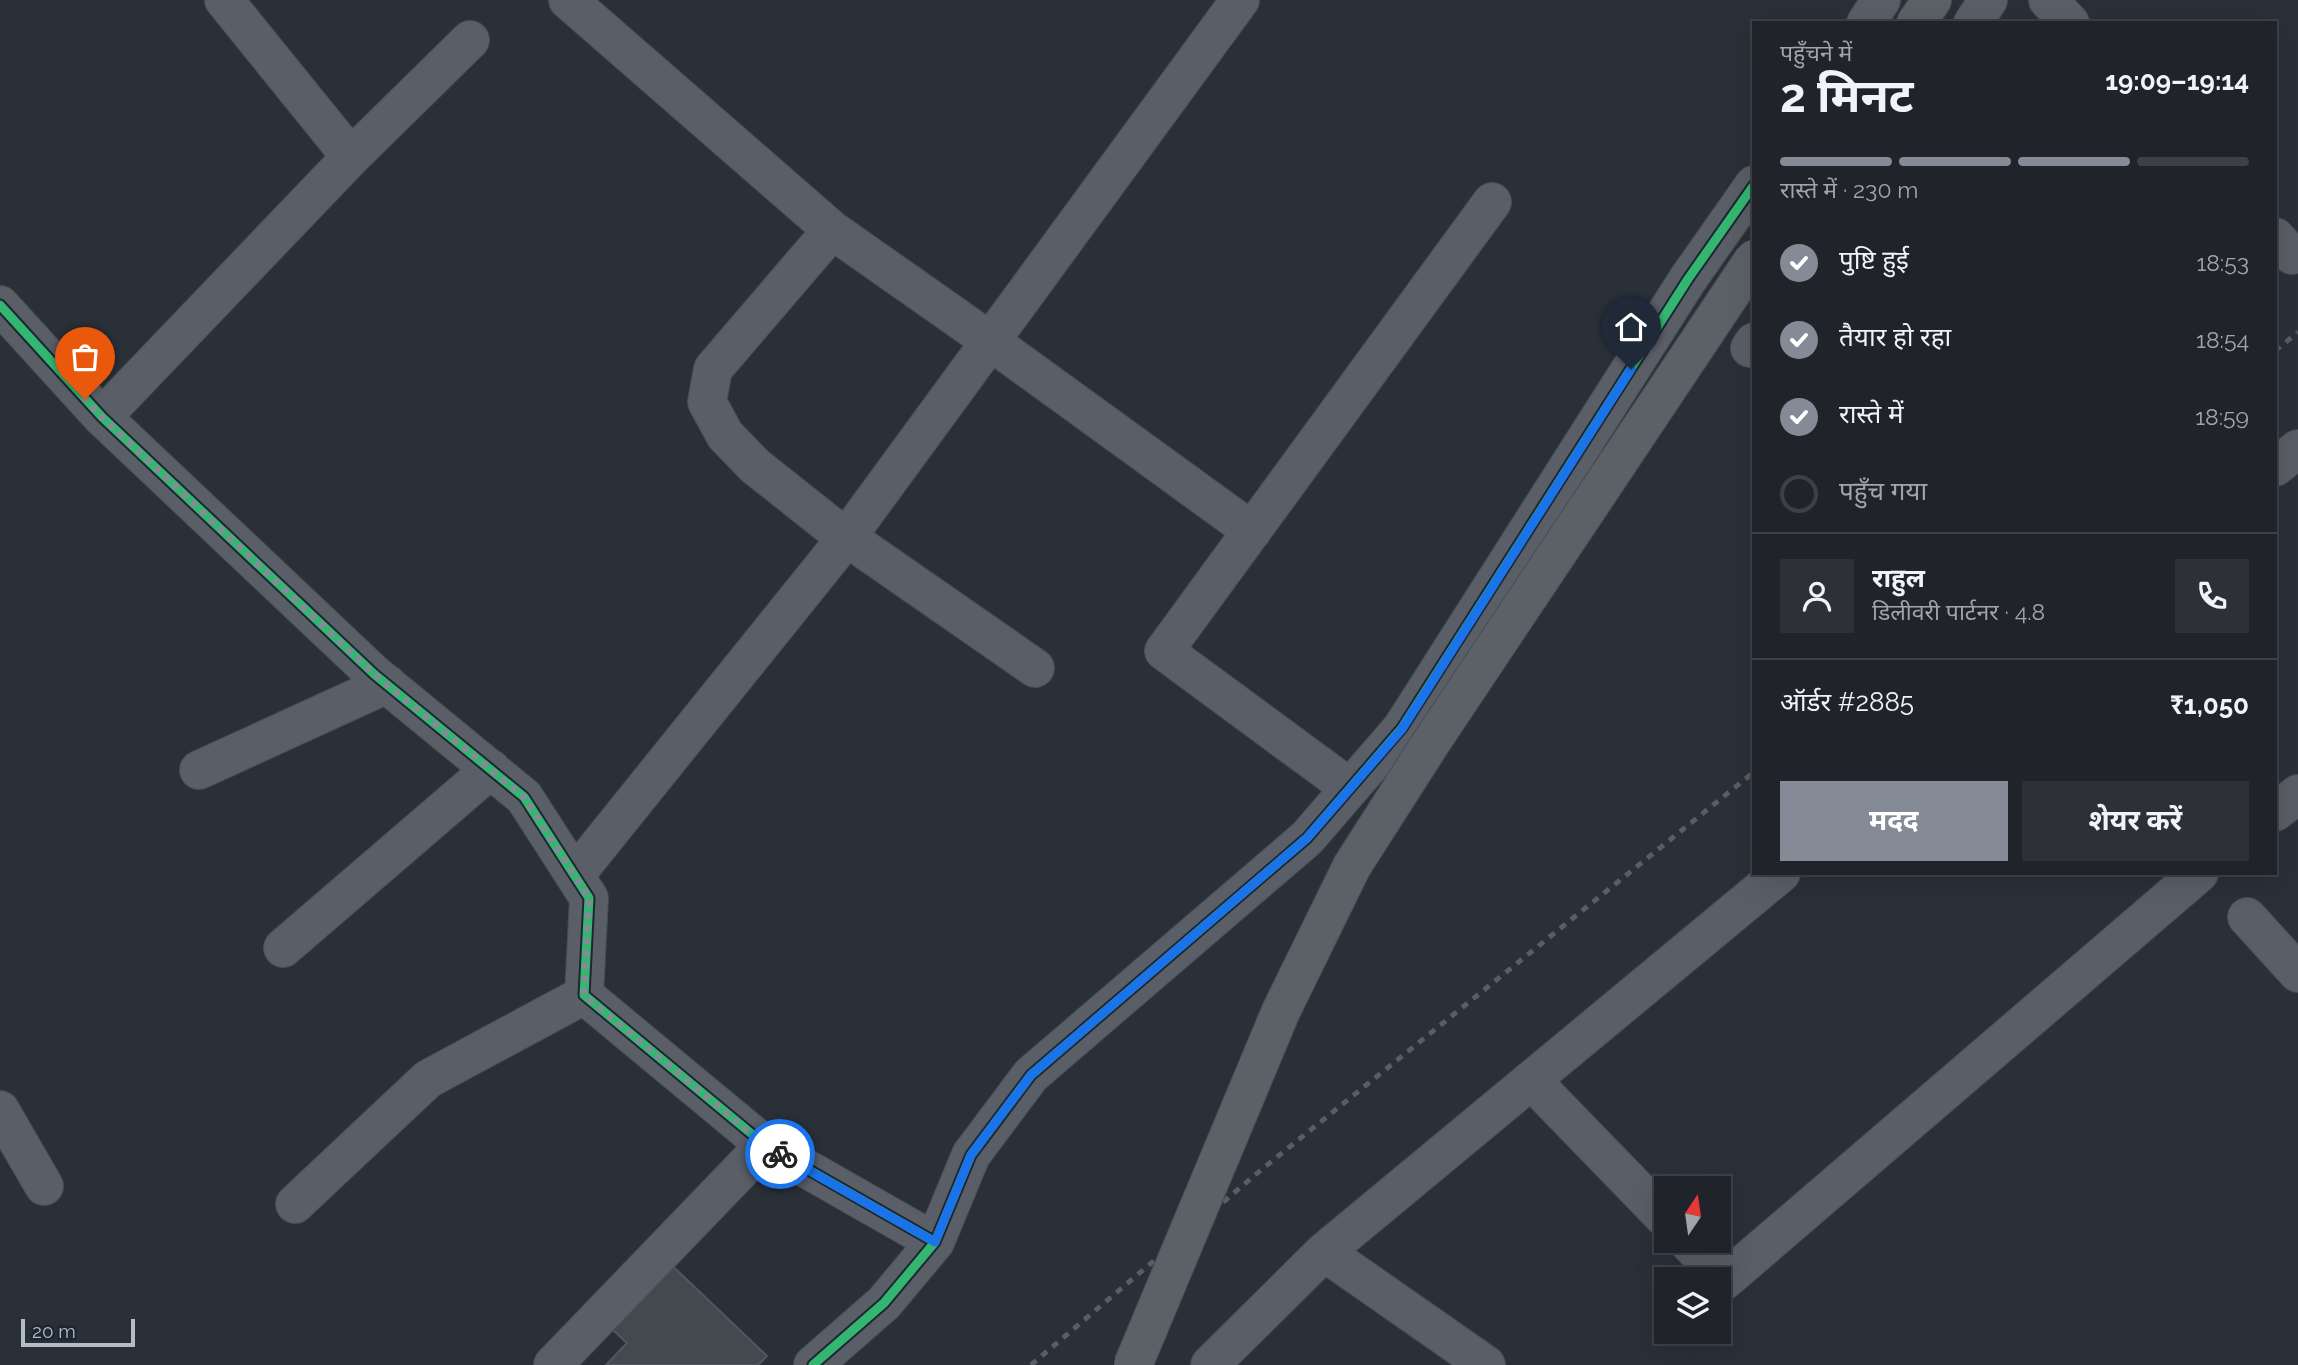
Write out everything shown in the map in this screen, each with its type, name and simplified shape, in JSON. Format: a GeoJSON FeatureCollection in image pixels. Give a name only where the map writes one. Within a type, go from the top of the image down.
{"type":"FeatureCollection","features":[{"type":"Feature","properties":{"kind":"main road"},"geometry":{"type":"LineString","coordinates":[[1917,21],[1932,0]]}},
{"type":"Feature","properties":{"kind":"main road"},"geometry":{"type":"LineString","coordinates":[[1133,1365],[1281,1011],[1352,866],[1432,741],[1752,262]]}},
{"type":"Feature","properties":{"kind":"street"},"geometry":{"type":"LineString","coordinates":[[224,0],[351,157]]}},
{"type":"Feature","properties":{"kind":"street"},"geometry":{"type":"LineString","coordinates":[[568,0],[832,230],[1252,531]]}},
{"type":"Feature","properties":{"kind":"street"},"geometry":{"type":"LineString","coordinates":[[575,875],[847,537],[1240,0]]}},
{"type":"Feature","properties":{"kind":"street"},"geometry":{"type":"LineString","coordinates":[[1867,21],[1881,0]]}},
{"type":"Feature","properties":{"kind":"street"},"geometry":{"type":"LineString","coordinates":[[1973,21],[1988,0]]}},
{"type":"Feature","properties":{"kind":"street"},"geometry":{"type":"LineString","coordinates":[[2048,0],[2068,21]]}},
{"type":"Feature","properties":{"kind":"street"},"geometry":{"type":"LineString","coordinates":[[102,417],[351,157],[470,40]]}},
{"type":"Feature","properties":{"kind":"street"},"geometry":{"type":"LineString","coordinates":[[813,1365],[884,1303],[935,1242],[971,1155],[1031,1075],[1307,838],[1402,729],[1688,279],[1752,188]]}},
{"type":"Feature","properties":{"kind":"street"},"geometry":{"type":"LineString","coordinates":[[1350,788],[1164,652],[1492,202]]}},
{"type":"Feature","properties":{"kind":"street"},"geometry":{"type":"LineString","coordinates":[[832,230],[713,369],[707,402],[726,435],[755,466],[847,537],[1035,668]]}},
{"type":"Feature","properties":{"kind":"street"},"geometry":{"type":"LineString","coordinates":[[0,305],[102,417],[387,684],[524,797],[589,898],[584,995]]}},
{"type":"Feature","properties":{"kind":"street"},"geometry":{"type":"LineString","coordinates":[[2277,465],[2298,449]]}},
{"type":"Feature","properties":{"kind":"street"},"geometry":{"type":"LineString","coordinates":[[199,770],[387,684]]}},
{"type":"Feature","properties":{"kind":"street"},"geometry":{"type":"LineString","coordinates":[[283,948],[491,769]]}},
{"type":"Feature","properties":{"kind":"street"},"geometry":{"type":"LineString","coordinates":[[2277,810],[2298,794]]}},
{"type":"Feature","properties":{"kind":"street"},"geometry":{"type":"LineString","coordinates":[[1210,1365],[1324,1252],[1779,875]]}},
{"type":"Feature","properties":{"kind":"street"},"geometry":{"type":"LineString","coordinates":[[1699,1253],[1726,1280],[2158,885],[2192,875]]}},
{"type":"Feature","properties":{"kind":"street"},"geometry":{"type":"LineString","coordinates":[[2247,917],[2298,972]]}},
{"type":"Feature","properties":{"kind":"street"},"geometry":{"type":"LineString","coordinates":[[584,995],[765,1145],[935,1242]]}},
{"type":"Feature","properties":{"kind":"street"},"geometry":{"type":"LineString","coordinates":[[295,1204],[428,1079],[584,995]]}},
{"type":"Feature","properties":{"kind":"street"},"geometry":{"type":"LineString","coordinates":[[1531,1080],[1654,1207]]}},
{"type":"Feature","properties":{"kind":"street"},"geometry":{"type":"LineString","coordinates":[[0,1110],[44,1186]]}},
{"type":"Feature","properties":{"kind":"street"},"geometry":{"type":"LineString","coordinates":[[553,1365],[765,1145]]}},
{"type":"Feature","properties":{"kind":"street"},"geometry":{"type":"LineString","coordinates":[[1324,1252],[1486,1365]]}},
{"type":"Feature","properties":{"kind":"building"},"geometry":{"type":"Polygon","coordinates":[[[661,1255],[767,1356],[758,1365],[606,1365],[627,1343],[600,1318],[661,1255]]]}},
{"type":"Feature","properties":{"kind":"railway"},"geometry":{"type":"LineString","coordinates":[[2277,349],[2298,332]]}},
{"type":"Feature","properties":{"kind":"railway"},"geometry":{"type":"LineString","coordinates":[[1031,1365],[1261,1170],[1752,774]]}},
{"type":"Feature","properties":{"kind":"cycle path"},"geometry":{"type":"LineString","coordinates":[[813,1365],[884,1303],[935,1242],[971,1155],[1031,1075],[1307,838],[1402,728],[1688,279],[1752,188]]}},
{"type":"Feature","properties":{"kind":"cycle path"},"geometry":{"type":"LineString","coordinates":[[0,305],[102,417],[374,674],[524,797],[589,898],[584,995],[765,1145],[935,1242]]}},
{"type":"Feature","properties":{"kind":"way so far"},"geometry":{"type":"LineString","coordinates":[[85,399],[374,674],[524,797],[589,898],[584,995],[765,1145],[780,1154]]}},
{"type":"Feature","properties":{"kind":"route"},"geometry":{"type":"LineString","coordinates":[[780,1154],[935,1242],[971,1155],[1031,1075],[1307,838],[1402,729],[1631,369]]}}]}
